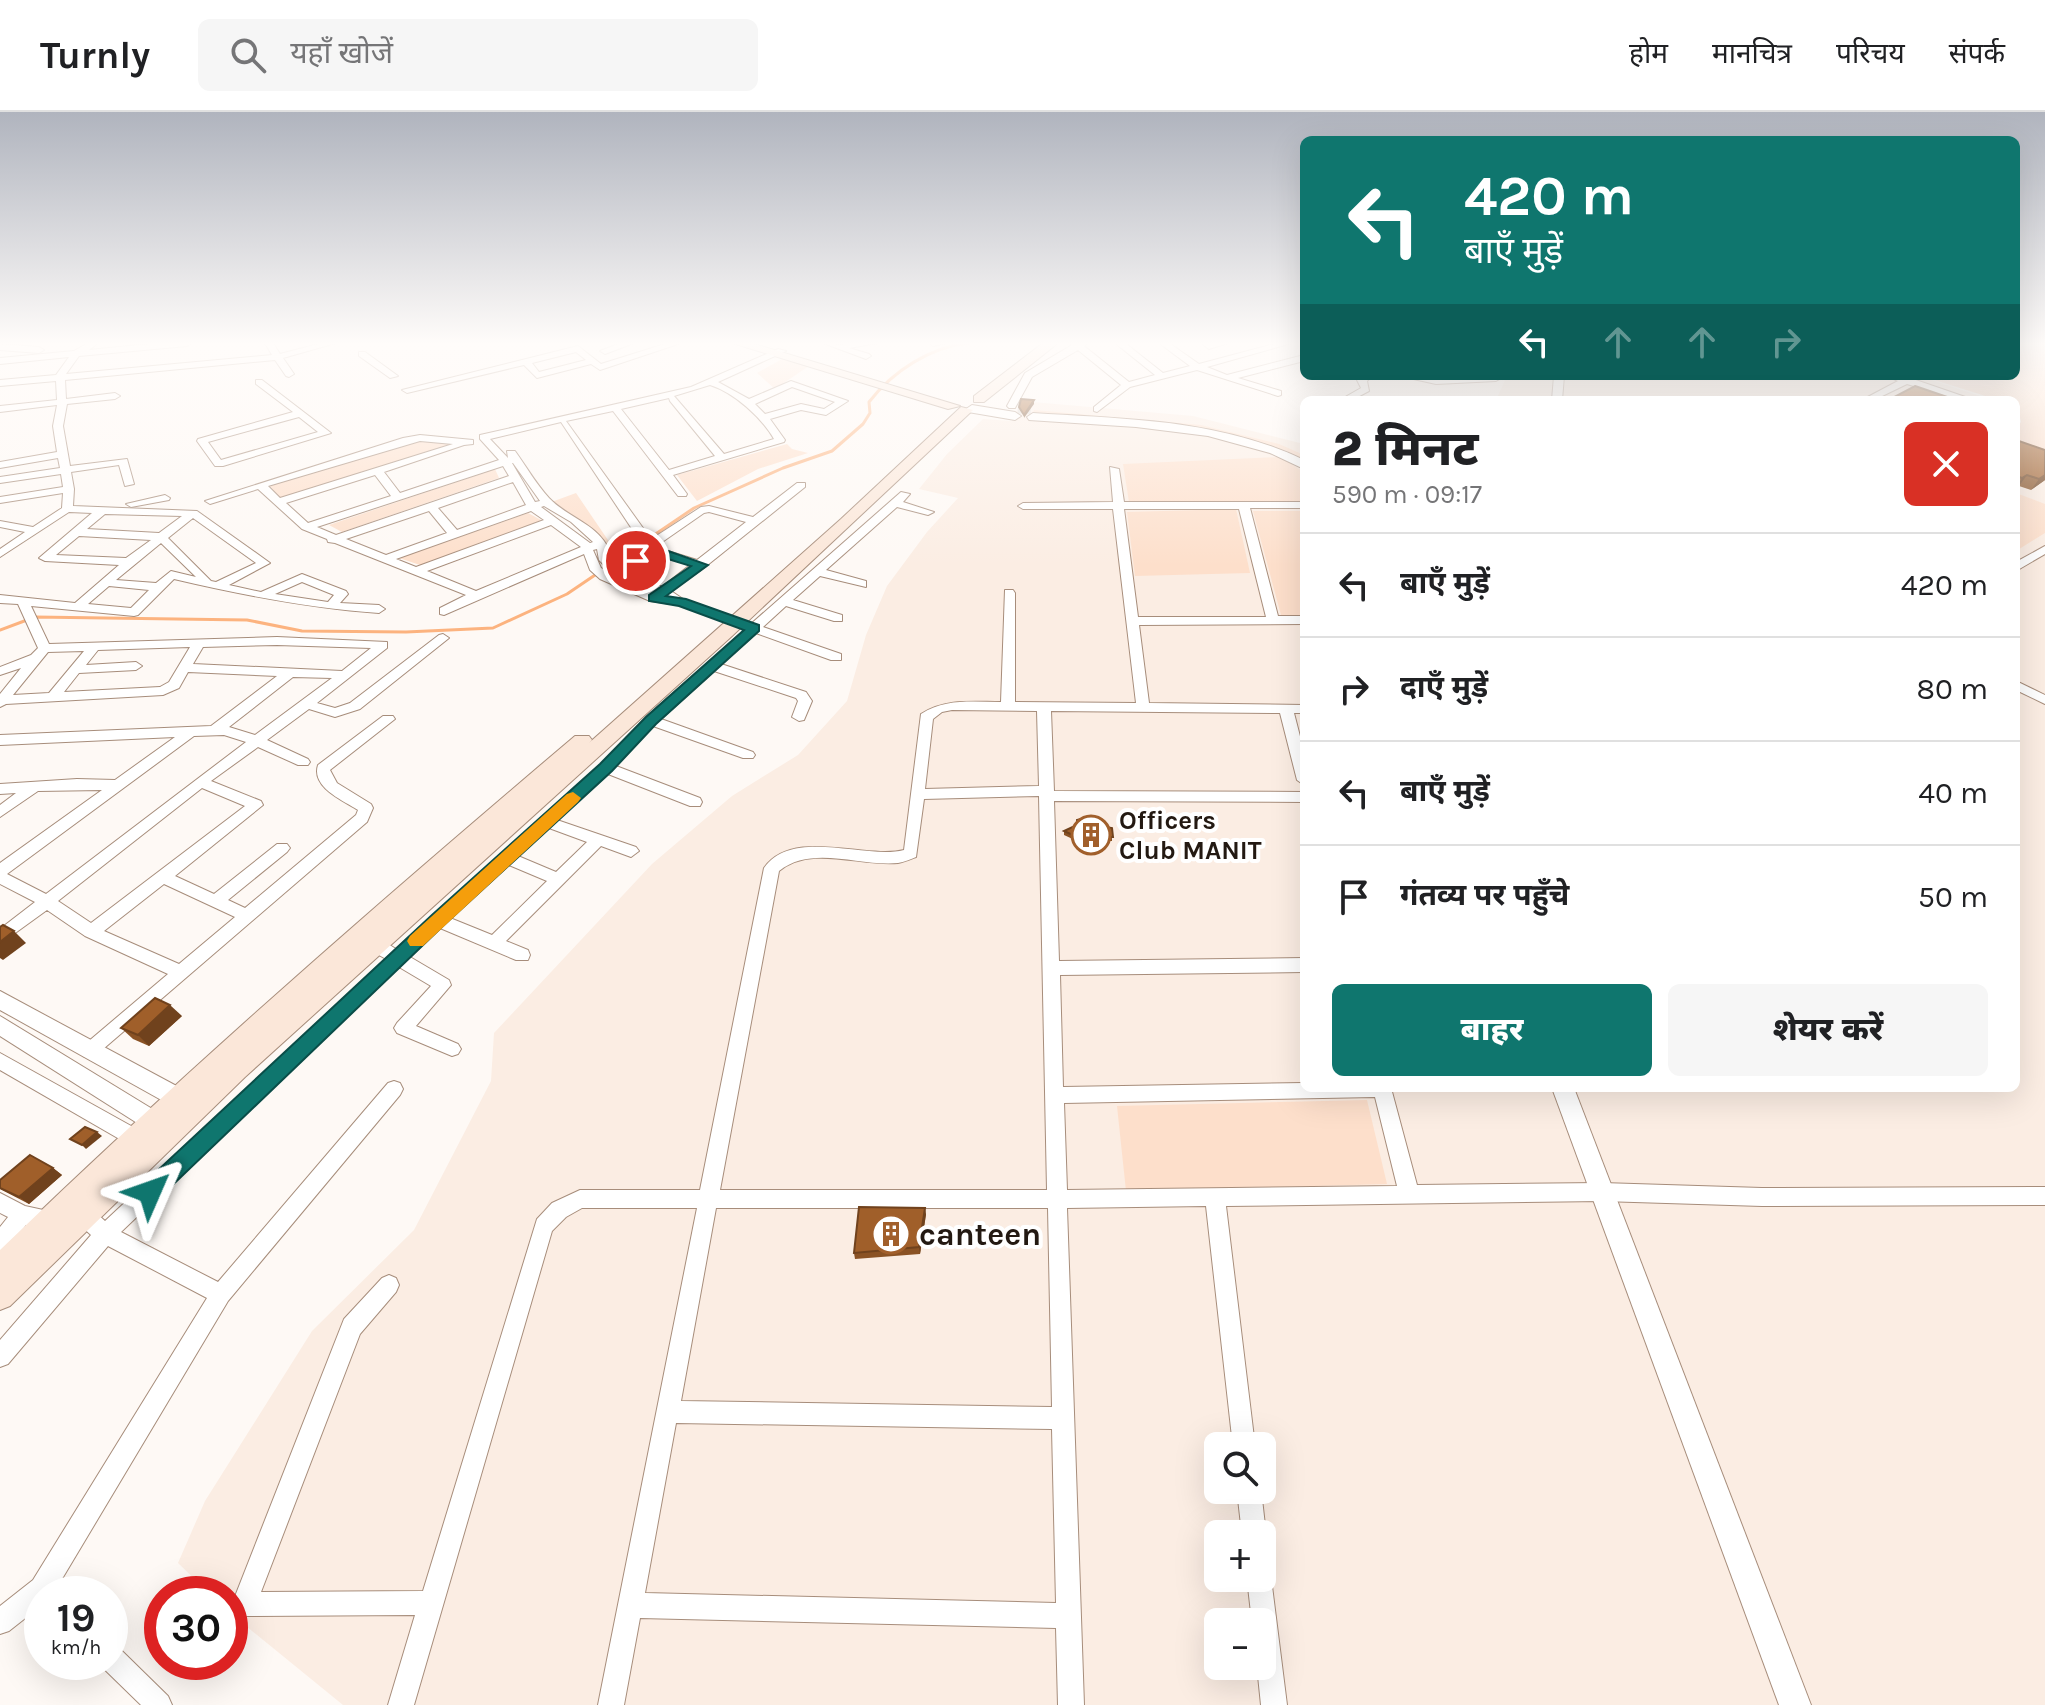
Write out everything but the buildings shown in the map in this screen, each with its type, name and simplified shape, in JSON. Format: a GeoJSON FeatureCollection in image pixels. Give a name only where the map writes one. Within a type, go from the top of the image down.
{"type":"FeatureCollection","features":[{"type":"Feature","properties":{"kind":"main road"},"geometry":{"type":"LineString","coordinates":[[0,1269],[50,1220],[76,1208],[188,1104],[738,622],[954,417]]}},
{"type":"Feature","properties":{"kind":"main road"},"geometry":{"type":"LineString","coordinates":[[188,1104],[354,936],[738,622]]}},
{"type":"Feature","properties":{"kind":"main road"},"geometry":{"type":"LineString","coordinates":[[0,1296],[135,1138],[163,1127]]}},
{"type":"Feature","properties":{"kind":"street"},"geometry":{"type":"LineString","coordinates":[[60,417],[58,426],[69,489],[67,509]]}},
{"type":"Feature","properties":{"kind":"street"},"geometry":{"type":"LineString","coordinates":[[287,417],[202,441],[219,464],[326,433],[307,417]]}},
{"type":"Feature","properties":{"kind":"street"},"geometry":{"type":"LineString","coordinates":[[278,502],[469,442],[581,417]]}},
{"type":"Feature","properties":{"kind":"street"},"geometry":{"type":"LineString","coordinates":[[499,436],[588,417]]}},
{"type":"Feature","properties":{"kind":"street"},"geometry":{"type":"LineString","coordinates":[[623,417],[682,494]]}},
{"type":"Feature","properties":{"kind":"street"},"geometry":{"type":"LineString","coordinates":[[688,417],[722,458]]}},
{"type":"Feature","properties":{"kind":"street"},"geometry":{"type":"LineString","coordinates":[[1080,417],[1230,438],[1288,455],[1300,462]]}},
{"type":"Feature","properties":{"kind":"street"},"geometry":{"type":"LineString","coordinates":[[1159,417],[1231,428],[1300,450]]}},
{"type":"Feature","properties":{"kind":"street"},"geometry":{"type":"LineString","coordinates":[[667,474],[780,440],[761,418]]}},
{"type":"Feature","properties":{"kind":"street"},"geometry":{"type":"LineString","coordinates":[[565,424],[642,535],[613,566]]}},
{"type":"Feature","properties":{"kind":"street"},"geometry":{"type":"LineString","coordinates":[[499,436],[514,478],[533,507],[589,548],[600,573],[836,657]]}},
{"type":"Feature","properties":{"kind":"street"},"geometry":{"type":"LineString","coordinates":[[210,501],[413,438],[469,442]]}},
{"type":"Feature","properties":{"kind":"street"},"geometry":{"type":"LineString","coordinates":[[486,439],[510,460],[546,502],[575,520],[601,543],[613,566],[660,594]]}},
{"type":"Feature","properties":{"kind":"street"},"geometry":{"type":"LineString","coordinates":[[0,465],[64,454]]}},
{"type":"Feature","properties":{"kind":"street"},"geometry":{"type":"LineString","coordinates":[[306,527],[510,460]]}},
{"type":"Feature","properties":{"kind":"street"},"geometry":{"type":"LineString","coordinates":[[0,480],[123,461],[129,484]]}},
{"type":"Feature","properties":{"kind":"street"},"geometry":{"type":"LineString","coordinates":[[1114,469],[1143,708]]}},
{"type":"Feature","properties":{"kind":"street"},"geometry":{"type":"LineString","coordinates":[[378,471],[398,497]]}},
{"type":"Feature","properties":{"kind":"street"},"geometry":{"type":"LineString","coordinates":[[332,540],[514,478]]}},
{"type":"Feature","properties":{"kind":"street"},"geometry":{"type":"LineString","coordinates":[[660,594],[801,485]]}},
{"type":"Feature","properties":{"kind":"street"},"geometry":{"type":"LineString","coordinates":[[261,486],[306,527],[332,540],[476,595]]}},
{"type":"Feature","properties":{"kind":"street"},"geometry":{"type":"LineString","coordinates":[[0,500],[69,489]]}},
{"type":"Feature","properties":{"kind":"street"},"geometry":{"type":"LineString","coordinates":[[129,562],[45,558],[98,510],[165,498]]}},
{"type":"Feature","properties":{"kind":"street"},"geometry":{"type":"LineString","coordinates":[[0,1356],[105,1234],[438,920],[606,768],[651,720],[713,666],[738,622],[785,602],[900,498],[928,512]]}},
{"type":"Feature","properties":{"kind":"street"},"geometry":{"type":"LineString","coordinates":[[385,559],[546,502]]}},
{"type":"Feature","properties":{"kind":"street"},"geometry":{"type":"LineString","coordinates":[[1244,505],[1273,621]]}},
{"type":"Feature","properties":{"kind":"street"},"geometry":{"type":"LineString","coordinates":[[1023,506],[1300,505]]}},
{"type":"Feature","properties":{"kind":"street"},"geometry":{"type":"LineString","coordinates":[[431,506],[455,535]]}},
{"type":"Feature","properties":{"kind":"street"},"geometry":{"type":"LineString","coordinates":[[0,554],[67,509],[193,513],[264,563],[213,583]]}},
{"type":"Feature","properties":{"kind":"street"},"geometry":{"type":"LineString","coordinates":[[701,565],[649,548],[701,510],[709,509],[755,521]]}},
{"type":"Feature","properties":{"kind":"street"},"geometry":{"type":"LineString","coordinates":[[76,608],[104,582],[193,513]]}},
{"type":"Feature","properties":{"kind":"street"},"geometry":{"type":"LineString","coordinates":[[416,571],[554,520]]}},
{"type":"Feature","properties":{"kind":"street"},"geometry":{"type":"LineString","coordinates":[[1,524],[33,530]]}},
{"type":"Feature","properties":{"kind":"street"},"geometry":{"type":"LineString","coordinates":[[76,532],[161,537],[213,583]]}},
{"type":"Feature","properties":{"kind":"street"},"geometry":{"type":"LineString","coordinates":[[444,611],[601,543]]}},
{"type":"Feature","properties":{"kind":"street"},"geometry":{"type":"LineString","coordinates":[[2020,565],[2045,549]]}},
{"type":"Feature","properties":{"kind":"street"},"geometry":{"type":"LineString","coordinates":[[613,566],[654,550]]}},
{"type":"Feature","properties":{"kind":"street"},"geometry":{"type":"LineString","coordinates":[[816,571],[862,584]]}},
{"type":"Feature","properties":{"kind":"street"},"geometry":{"type":"LineString","coordinates":[[0,599],[28,613],[76,608],[134,612],[171,575],[262,596],[379,609]]}},
{"type":"Feature","properties":{"kind":"street"},"geometry":{"type":"LineString","coordinates":[[262,596],[302,578],[342,594],[331,606]]}},
{"type":"Feature","properties":{"kind":"street"},"geometry":{"type":"LineString","coordinates":[[104,582],[159,587]]}},
{"type":"Feature","properties":{"kind":"street"},"geometry":{"type":"LineString","coordinates":[[1008,707],[1009,593]]}},
{"type":"Feature","properties":{"kind":"street"},"geometry":{"type":"LineString","coordinates":[[785,602],[838,618]]}},
{"type":"Feature","properties":{"kind":"street"},"geometry":{"type":"LineString","coordinates":[[28,613],[42,652]]}},
{"type":"Feature","properties":{"kind":"street"},"geometry":{"type":"LineString","coordinates":[[1133,621],[1300,620]]}},
{"type":"Feature","properties":{"kind":"street"},"geometry":{"type":"LineString","coordinates":[[307,704],[335,713],[355,706],[443,638]]}},
{"type":"Feature","properties":{"kind":"street"},"geometry":{"type":"LineString","coordinates":[[0,671],[42,652],[200,642],[383,645],[0,938]]}},
{"type":"Feature","properties":{"kind":"street"},"geometry":{"type":"LineString","coordinates":[[1,701],[163,691],[174,685],[200,642]]}},
{"type":"Feature","properties":{"kind":"street"},"geometry":{"type":"LineString","coordinates":[[118,694],[148,646]]}},
{"type":"Feature","properties":{"kind":"street"},"geometry":{"type":"LineString","coordinates":[[53,697],[92,649]]}},
{"type":"Feature","properties":{"kind":"street"},"geometry":{"type":"LineString","coordinates":[[1,701],[42,652]]}},
{"type":"Feature","properties":{"kind":"street"},"geometry":{"type":"LineString","coordinates":[[78,669],[136,666]]}},
{"type":"Feature","properties":{"kind":"street"},"geometry":{"type":"LineString","coordinates":[[713,666],[801,695],[805,701],[799,717]]}},
{"type":"Feature","properties":{"kind":"street"},"geometry":{"type":"LineString","coordinates":[[185,668],[345,675]]}},
{"type":"Feature","properties":{"kind":"street"},"geometry":{"type":"LineString","coordinates":[[214,731],[291,672]]}},
{"type":"Feature","properties":{"kind":"street"},"geometry":{"type":"LineString","coordinates":[[2020,687],[2045,700]]}},
{"type":"Feature","properties":{"kind":"street"},"geometry":{"type":"LineString","coordinates":[[611,1705],[772,868],[778,860],[802,853],[898,857],[911,853],[926,717],[931,712],[952,706],[1295,709],[1300,748]]}},
{"type":"Feature","properties":{"kind":"street"},"geometry":{"type":"LineString","coordinates":[[1044,707],[1071,1705]]}},
{"type":"Feature","properties":{"kind":"street"},"geometry":{"type":"LineString","coordinates":[[89,1051],[362,818],[366,808],[327,783],[322,775],[323,768],[388,719]]}},
{"type":"Feature","properties":{"kind":"street"},"geometry":{"type":"LineString","coordinates":[[651,720],[748,755]]}},
{"type":"Feature","properties":{"kind":"street"},"geometry":{"type":"LineString","coordinates":[[0,740],[225,730],[303,762]]}},
{"type":"Feature","properties":{"kind":"street"},"geometry":{"type":"LineString","coordinates":[[182,973],[91,932],[0,874],[190,732]]}},
{"type":"Feature","properties":{"kind":"street"},"geometry":{"type":"LineString","coordinates":[[606,768],[695,802]]}},
{"type":"Feature","properties":{"kind":"street"},"geometry":{"type":"LineString","coordinates":[[91,932],[256,805],[200,782]]}},
{"type":"Feature","properties":{"kind":"street"},"geometry":{"type":"LineString","coordinates":[[0,789],[118,785]]}},
{"type":"Feature","properties":{"kind":"street"},"geometry":{"type":"LineString","coordinates":[[0,812],[32,789]]}},
{"type":"Feature","properties":{"kind":"street"},"geometry":{"type":"LineString","coordinates":[[917,794],[1300,797]]}},
{"type":"Feature","properties":{"kind":"street"},"geometry":{"type":"LineString","coordinates":[[546,822],[631,851]]}},
{"type":"Feature","properties":{"kind":"street"},"geometry":{"type":"LineString","coordinates":[[494,943],[598,840]]}},
{"type":"Feature","properties":{"kind":"street"},"geometry":{"type":"LineString","coordinates":[[216,901],[282,848]]}},
{"type":"Feature","properties":{"kind":"street"},"geometry":{"type":"LineString","coordinates":[[508,858],[558,879]]}},
{"type":"Feature","properties":{"kind":"street"},"geometry":{"type":"LineString","coordinates":[[163,877],[249,917]]}},
{"type":"Feature","properties":{"kind":"street"},"geometry":{"type":"LineString","coordinates":[[438,920],[522,955]]}},
{"type":"Feature","properties":{"kind":"street"},"geometry":{"type":"LineString","coordinates":[[374,944],[397,961],[443,985],[403,1028],[452,1049]]}},
{"type":"Feature","properties":{"kind":"street"},"geometry":{"type":"LineString","coordinates":[[1051,968],[1300,965]]}},
{"type":"Feature","properties":{"kind":"street"},"geometry":{"type":"LineString","coordinates":[[0,1000],[188,1104]]}},
{"type":"Feature","properties":{"kind":"street"},"geometry":{"type":"LineString","coordinates":[[0,1025],[163,1127]]}},
{"type":"Feature","properties":{"kind":"street"},"geometry":{"type":"LineString","coordinates":[[0,1061],[135,1138]]}},
{"type":"Feature","properties":{"kind":"street"},"geometry":{"type":"LineString","coordinates":[[54,1576],[221,1294],[394,1089]]}},
{"type":"Feature","properties":{"kind":"street"},"geometry":{"type":"LineString","coordinates":[[1054,1095],[1300,1090]]}},
{"type":"Feature","properties":{"kind":"street"},"geometry":{"type":"LineString","coordinates":[[1383,1092],[1409,1194]]}},
{"type":"Feature","properties":{"kind":"street"},"geometry":{"type":"LineString","coordinates":[[1564,1092],[1795,1705]]}},
{"type":"Feature","properties":{"kind":"street"},"geometry":{"type":"LineString","coordinates":[[401,1705],[544,1226],[559,1210],[580,1199],[1057,1199],[1602,1192],[1762,1197],[2045,1196]]}},
{"type":"Feature","properties":{"kind":"street"},"geometry":{"type":"LineString","coordinates":[[1215,1197],[1242,1432]]}},
{"type":"Feature","properties":{"kind":"street"},"geometry":{"type":"LineString","coordinates":[[0,1202],[22,1215],[50,1220]]}},
{"type":"Feature","properties":{"kind":"street"},"geometry":{"type":"LineString","coordinates":[[76,1208],[105,1234],[221,1294]]}},
{"type":"Feature","properties":{"kind":"street"},"geometry":{"type":"LineString","coordinates":[[0,1242],[22,1215]]}},
{"type":"Feature","properties":{"kind":"street"},"geometry":{"type":"LineString","coordinates":[[389,1285],[352,1327],[244,1604],[432,1603]]}},
{"type":"Feature","properties":{"kind":"street"},"geometry":{"type":"LineString","coordinates":[[667,1412],[1063,1418]]}},
{"type":"Feature","properties":{"kind":"street"},"geometry":{"type":"LineString","coordinates":[[1261,1592],[1274,1705]]}},
{"type":"Feature","properties":{"kind":"street"},"geometry":{"type":"LineString","coordinates":[[630,1605],[1069,1616]]}},
{"type":"Feature","properties":{"kind":"street"},"geometry":{"type":"LineString","coordinates":[[0,1622],[24,1606]]}},
{"type":"Feature","properties":{"kind":"street"},"geometry":{"type":"LineString","coordinates":[[128,1675],[159,1705]]}},
{"type":"Feature","properties":{"kind":"shaded area"},"geometry":{"type":"Polygon","coordinates":[[[1014,417],[1198,417],[1300,443],[1300,1092],[2020,1092],[2020,444],[2045,453],[2045,1705],[343,1705],[248,1628],[248,1576],[191,1576],[178,1563],[205,1501],[312,1331],[414,1230],[491,1081],[494,1033],[652,864],[732,796],[798,755],[847,701],[866,635],[887,586],[927,532],[958,498],[919,489],[947,454],[983,419],[1012,421],[1014,417]]]}},
{"type":"Feature","properties":{"kind":"shaded area"},"geometry":{"type":"Polygon","coordinates":[[[1055,417],[1116,417],[1201,425],[1279,444],[1300,453],[1300,459],[1287,451],[1227,435],[1055,417]]]}},
{"type":"Feature","properties":{"kind":"shaded area"},"geometry":{"type":"Polygon","coordinates":[[[2020,417],[2045,417],[2045,451],[2020,441],[2020,417]]]}},
{"type":"Feature","properties":{"kind":"shaded area"},"geometry":{"type":"Polygon","coordinates":[[[411,440],[462,442],[281,499],[270,486],[411,440]]]}},
{"type":"Feature","properties":{"kind":"shaded area"},"geometry":{"type":"Polygon","coordinates":[[[787,444],[792,449],[808,453],[758,469],[697,501],[677,475],[787,444]]]}},
{"type":"Feature","properties":{"kind":"shaded area"},"geometry":{"type":"Polygon","coordinates":[[[1280,457],[1300,470],[1300,502],[1129,502],[1123,464],[1280,457]]]}},
{"type":"Feature","properties":{"kind":"shaded area"},"geometry":{"type":"Polygon","coordinates":[[[495,469],[499,478],[342,532],[329,525],[495,469]]]}},
{"type":"Feature","properties":{"kind":"shaded area"},"geometry":{"type":"Polygon","coordinates":[[[576,493],[614,549],[607,556],[599,543],[546,504],[576,493]]]}},
{"type":"Feature","properties":{"kind":"shaded area"},"geometry":{"type":"Polygon","coordinates":[[[2020,495],[2045,504],[2045,533],[2020,549],[2020,495]]]}},
{"type":"Feature","properties":{"kind":"shaded area"},"geometry":{"type":"Polygon","coordinates":[[[1236,509],[1250,573],[1135,576],[1127,512],[1236,509]]]}},
{"type":"Feature","properties":{"kind":"shaded area"},"geometry":{"type":"Polygon","coordinates":[[[1253,511],[1300,511],[1300,615],[1281,615],[1253,511]]]}},
{"type":"Feature","properties":{"kind":"shaded area"},"geometry":{"type":"Polygon","coordinates":[[[528,513],[543,521],[420,565],[399,558],[528,513]]]}},
{"type":"Feature","properties":{"kind":"shaded area"},"geometry":{"type":"Polygon","coordinates":[[[1367,1100],[1387,1184],[1126,1191],[1117,1106],[1367,1100]]]}},
{"type":"Feature","properties":{"kind":"waterway"},"geometry":{"type":"LineString","coordinates":[[0,630],[35,617],[247,620],[302,631],[406,632],[493,628],[567,594],[694,508],[783,468],[832,451],[867,417]]}},
{"type":"Feature","properties":{"kind":"slow traffic"},"geometry":{"type":"LineString","coordinates":[[417,941],[573,798]]}},
{"type":"Feature","properties":{"kind":"place","name":"Officers Club MANIT"},"geometry":{"type":"Point","coordinates":[1091,835]}},
{"type":"Feature","properties":{"kind":"place","name":"canteen"},"geometry":{"type":"Point","coordinates":[891,1234]}},
{"type":"Feature","properties":{"kind":"route"},"geometry":{"type":"LineString","coordinates":[[150,1192],[438,920],[606,768],[651,720],[754,628],[681,602],[654,598],[701,565],[654,550],[636,561]]}}]}
